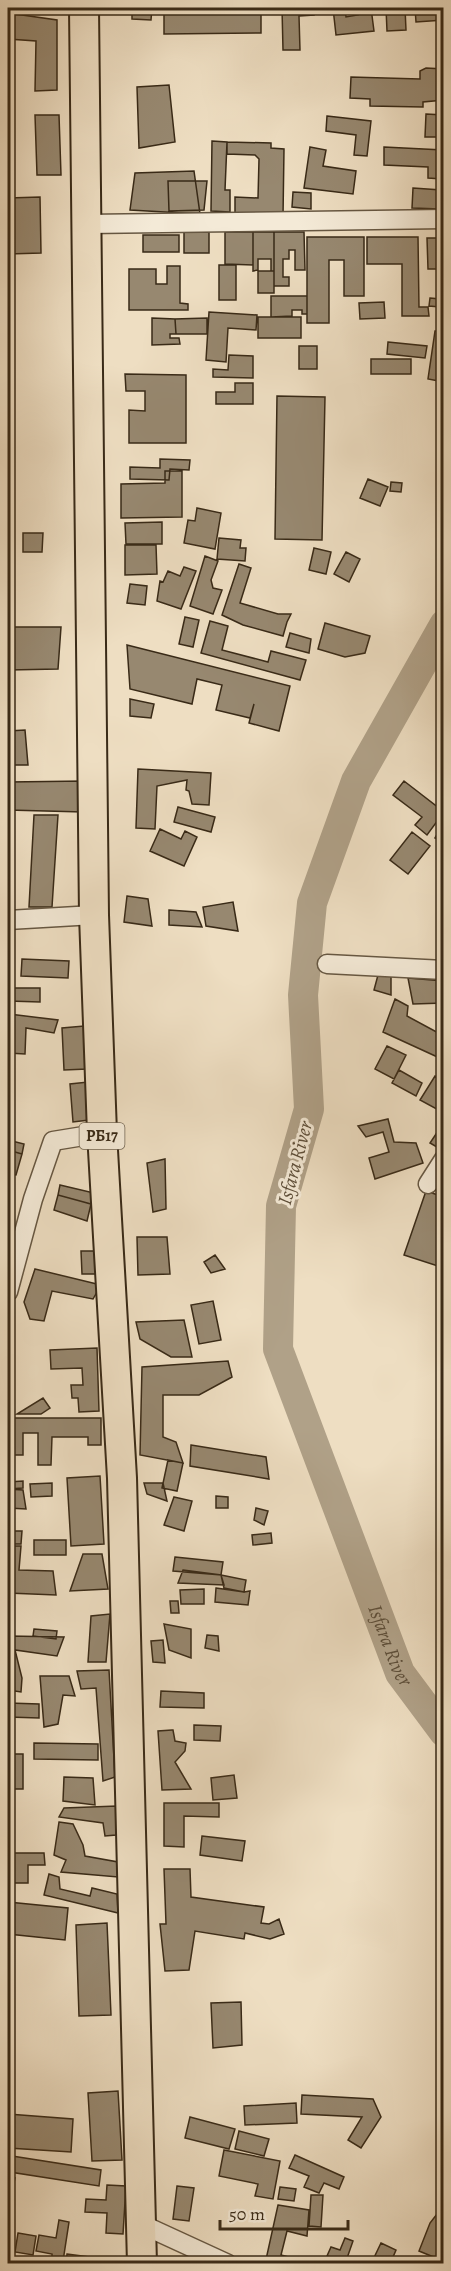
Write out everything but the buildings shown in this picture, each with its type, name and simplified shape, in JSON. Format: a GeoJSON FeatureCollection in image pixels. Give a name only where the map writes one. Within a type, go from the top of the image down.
{"type":"FeatureCollection","features":[{"type":"Feature","properties":{"kind":"main road","name":"РБ17"},"geometry":{"type":"LineString","coordinates":[[84,8],[94,915],[102,1133],[122,1478],[142,2264]]}},
{"type":"Feature","properties":{"kind":"street"},"geometry":{"type":"LineString","coordinates":[[88,224],[444,219]]}},
{"type":"Feature","properties":{"kind":"street"},"geometry":{"type":"LineString","coordinates":[[8,920],[94,915]]}},
{"type":"Feature","properties":{"kind":"street"},"geometry":{"type":"LineString","coordinates":[[327,964],[444,970]]}},
{"type":"Feature","properties":{"kind":"street"},"geometry":{"type":"LineString","coordinates":[[8,1292],[33,1199],[53,1141],[102,1133]]}},
{"type":"Feature","properties":{"kind":"street"},"geometry":{"type":"LineString","coordinates":[[428,1184],[444,1159]]}},
{"type":"Feature","properties":{"kind":"street"},"geometry":{"type":"LineString","coordinates":[[141,2224],[228,2264]]}},
{"type":"Feature","properties":{"kind":"waterway","name":"Isfara River"},"geometry":{"type":"LineString","coordinates":[[444,625],[356,781],[312,903],[303,995],[309,1109],[281,1206],[278,1349],[400,1673],[444,1732]]}}]}
